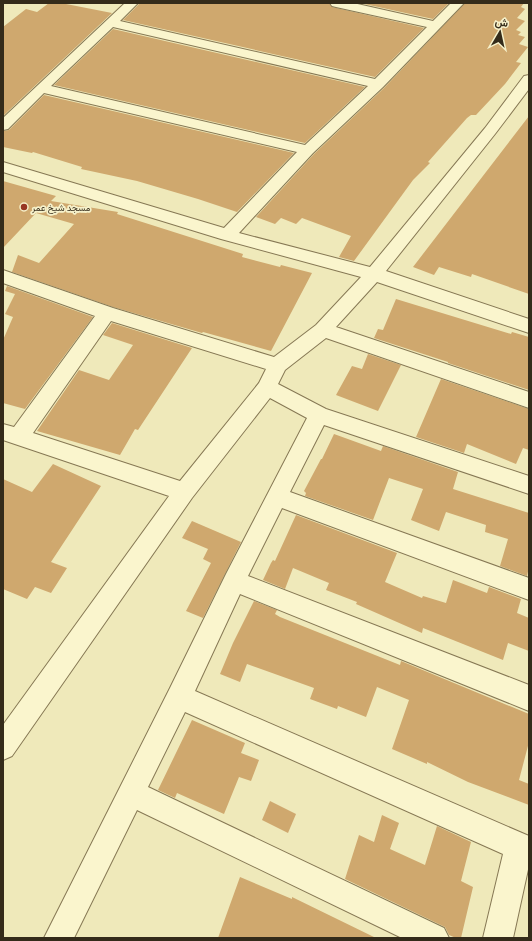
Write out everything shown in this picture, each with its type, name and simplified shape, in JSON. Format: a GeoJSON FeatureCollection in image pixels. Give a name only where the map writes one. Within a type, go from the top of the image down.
{"type":"FeatureCollection","features":[{"type":"Feature","properties":{"kind":"street"},"geometry":{"type":"LineString","coordinates":[[3,126],[132,3]]}},
{"type":"Feature","properties":{"kind":"street"},"geometry":{"type":"LineString","coordinates":[[336,3],[436,25]]}},
{"type":"Feature","properties":{"kind":"street"},"geometry":{"type":"LineString","coordinates":[[227,236],[308,150],[378,84],[458,3]]}},
{"type":"Feature","properties":{"kind":"street"},"geometry":{"type":"LineString","coordinates":[[112,23],[378,84]]}},
{"type":"Feature","properties":{"kind":"street"},"geometry":{"type":"LineString","coordinates":[[3,747],[184,492],[267,387],[277,364],[322,330],[374,274],[490,131],[529,79]]}},
{"type":"Feature","properties":{"kind":"street"},"geometry":{"type":"LineString","coordinates":[[42,88],[308,150]]}},
{"type":"Feature","properties":{"kind":"street"},"geometry":{"type":"LineString","coordinates":[[3,167],[227,236],[374,274],[528,324]]}},
{"type":"Feature","properties":{"kind":"street"},"geometry":{"type":"LineString","coordinates":[[3,276],[106,313],[277,364]]}},
{"type":"Feature","properties":{"kind":"street"},"geometry":{"type":"LineString","coordinates":[[106,313],[11,435],[184,492]]}},
{"type":"Feature","properties":{"kind":"street"},"geometry":{"type":"LineString","coordinates":[[322,330],[529,400]]}},
{"type":"Feature","properties":{"kind":"street"},"geometry":{"type":"LineString","coordinates":[[267,387],[319,416],[529,485]]}},
{"type":"Feature","properties":{"kind":"street"},"geometry":{"type":"LineString","coordinates":[[59,938],[179,697],[234,581],[319,416]]}},
{"type":"Feature","properties":{"kind":"street"},"geometry":{"type":"LineString","coordinates":[[278,497],[529,589]]}},
{"type":"Feature","properties":{"kind":"street"},"geometry":{"type":"LineString","coordinates":[[234,581],[529,698]]}},
{"type":"Feature","properties":{"kind":"street"},"geometry":{"type":"LineString","coordinates":[[179,697],[524,848],[498,938]]}},
{"type":"Feature","properties":{"kind":"street"},"geometry":{"type":"LineString","coordinates":[[131,793],[434,938]]}},
{"type":"Feature","properties":{"kind":"building"},"geometry":{"type":"Polygon","coordinates":[[[49,3],[61,3],[112,13],[3,116],[3,27],[26,9],[37,12],[49,3]]]}},
{"type":"Feature","properties":{"kind":"building"},"geometry":{"type":"Polygon","coordinates":[[[140,3],[329,3],[332,7],[424,28],[375,77],[123,20],[140,3]]]}},
{"type":"Feature","properties":{"kind":"building"},"geometry":{"type":"Polygon","coordinates":[[[360,3],[449,3],[433,19],[360,3]]]}},
{"type":"Feature","properties":{"kind":"building"},"geometry":{"type":"Polygon","coordinates":[[[465,3],[524,3],[521,7],[525,9],[517,18],[525,21],[516,30],[521,32],[518,35],[525,37],[519,44],[528,47],[516,62],[521,63],[505,84],[476,115],[471,115],[467,118],[428,162],[430,163],[413,180],[354,261],[339,257],[351,236],[302,218],[296,224],[281,218],[275,224],[256,217],[314,154],[384,88],[465,3]]]}},
{"type":"Feature","properties":{"kind":"building"},"geometry":{"type":"Polygon","coordinates":[[[113,29],[365,87],[305,143],[54,85],[113,29]]]}},
{"type":"Feature","properties":{"kind":"building"},"geometry":{"type":"Polygon","coordinates":[[[44,95],[294,153],[237,212],[137,181],[81,169],[82,167],[33,152],[3,147],[3,131],[9,130],[44,95]]]}},
{"type":"Feature","properties":{"kind":"building"},"geometry":{"type":"Polygon","coordinates":[[[529,116],[529,294],[472,274],[471,277],[439,267],[434,275],[413,267],[529,116]]]}},
{"type":"Feature","properties":{"kind":"building"},"geometry":{"type":"Polygon","coordinates":[[[3,181],[56,196],[51,201],[118,212],[117,214],[243,254],[242,257],[280,267],[281,265],[312,273],[271,351],[113,307],[12,272],[18,255],[39,263],[74,224],[36,213],[3,248],[3,181]]]}},
{"type":"Feature","properties":{"kind":"building"},"geometry":{"type":"Polygon","coordinates":[[[7,286],[93,317],[25,409],[3,403],[3,340],[13,317],[5,314],[15,294],[5,291],[7,286]]]}},
{"type":"Feature","properties":{"kind":"building"},"geometry":{"type":"Polygon","coordinates":[[[396,299],[511,334],[512,332],[529,337],[529,390],[374,338],[378,329],[383,330],[396,299]]]}},
{"type":"Feature","properties":{"kind":"building"},"geometry":{"type":"Polygon","coordinates":[[[112,323],[192,348],[138,430],[135,429],[120,455],[37,431],[79,370],[109,380],[133,345],[103,335],[112,323]]]}},
{"type":"Feature","properties":{"kind":"building"},"geometry":{"type":"Polygon","coordinates":[[[368,354],[401,365],[378,411],[336,395],[352,366],[362,369],[368,354]]]}},
{"type":"Feature","properties":{"kind":"building"},"geometry":{"type":"Polygon","coordinates":[[[441,379],[529,409],[529,450],[523,448],[516,464],[467,444],[464,453],[416,437],[441,379]]]}},
{"type":"Feature","properties":{"kind":"building"},"geometry":{"type":"Polygon","coordinates":[[[334,434],[381,451],[383,446],[458,472],[453,489],[529,513],[529,567],[527,576],[500,566],[508,539],[485,532],[486,525],[446,512],[439,531],[411,520],[423,489],[389,478],[373,520],[305,496],[306,493],[304,491],[334,434]]]}},
{"type":"Feature","properties":{"kind":"building"},"geometry":{"type":"Polygon","coordinates":[[[53,464],[101,486],[51,562],[67,568],[51,593],[35,587],[27,599],[3,589],[3,479],[32,492],[53,464]]]}},
{"type":"Feature","properties":{"kind":"building"},"geometry":{"type":"Polygon","coordinates":[[[296,515],[397,553],[385,582],[422,598],[423,596],[446,603],[453,580],[487,593],[489,587],[521,599],[517,613],[529,618],[529,651],[508,643],[503,660],[423,628],[422,633],[356,604],[357,602],[326,590],[329,583],[293,568],[285,589],[263,580],[271,563],[273,560],[275,561],[296,515]]]}},
{"type":"Feature","properties":{"kind":"building"},"geometry":{"type":"Polygon","coordinates":[[[192,521],[241,542],[203,618],[186,611],[211,563],[203,559],[208,549],[182,538],[192,521]]]}},
{"type":"Feature","properties":{"kind":"building"},"geometry":{"type":"Polygon","coordinates":[[[254,601],[277,610],[275,614],[280,617],[400,665],[401,661],[529,714],[529,742],[519,780],[529,784],[529,805],[468,782],[427,762],[427,764],[392,749],[409,700],[377,687],[366,717],[338,706],[337,709],[310,699],[314,688],[247,664],[240,682],[220,674],[233,643],[254,601]]]}},
{"type":"Feature","properties":{"kind":"building"},"geometry":{"type":"Polygon","coordinates":[[[192,720],[245,743],[241,753],[259,760],[251,781],[239,777],[224,814],[177,793],[175,798],[158,790],[192,720]]]}},
{"type":"Feature","properties":{"kind":"building"},"geometry":{"type":"Polygon","coordinates":[[[270,801],[296,814],[288,833],[262,820],[270,801]]]}},
{"type":"Feature","properties":{"kind":"building"},"geometry":{"type":"Polygon","coordinates":[[[382,815],[399,823],[390,849],[425,865],[437,826],[471,842],[461,881],[473,887],[461,938],[456,938],[449,935],[445,927],[345,879],[359,835],[374,842],[382,815]]]}},
{"type":"Feature","properties":{"kind":"building"},"geometry":{"type":"Polygon","coordinates":[[[240,877],[292,899],[292,897],[376,938],[218,938],[240,877]]]}},
{"type":"Feature","properties":{"kind":"place","name":"مسجد شيخ عمر"},"geometry":{"type":"Point","coordinates":[24,207]}}]}
